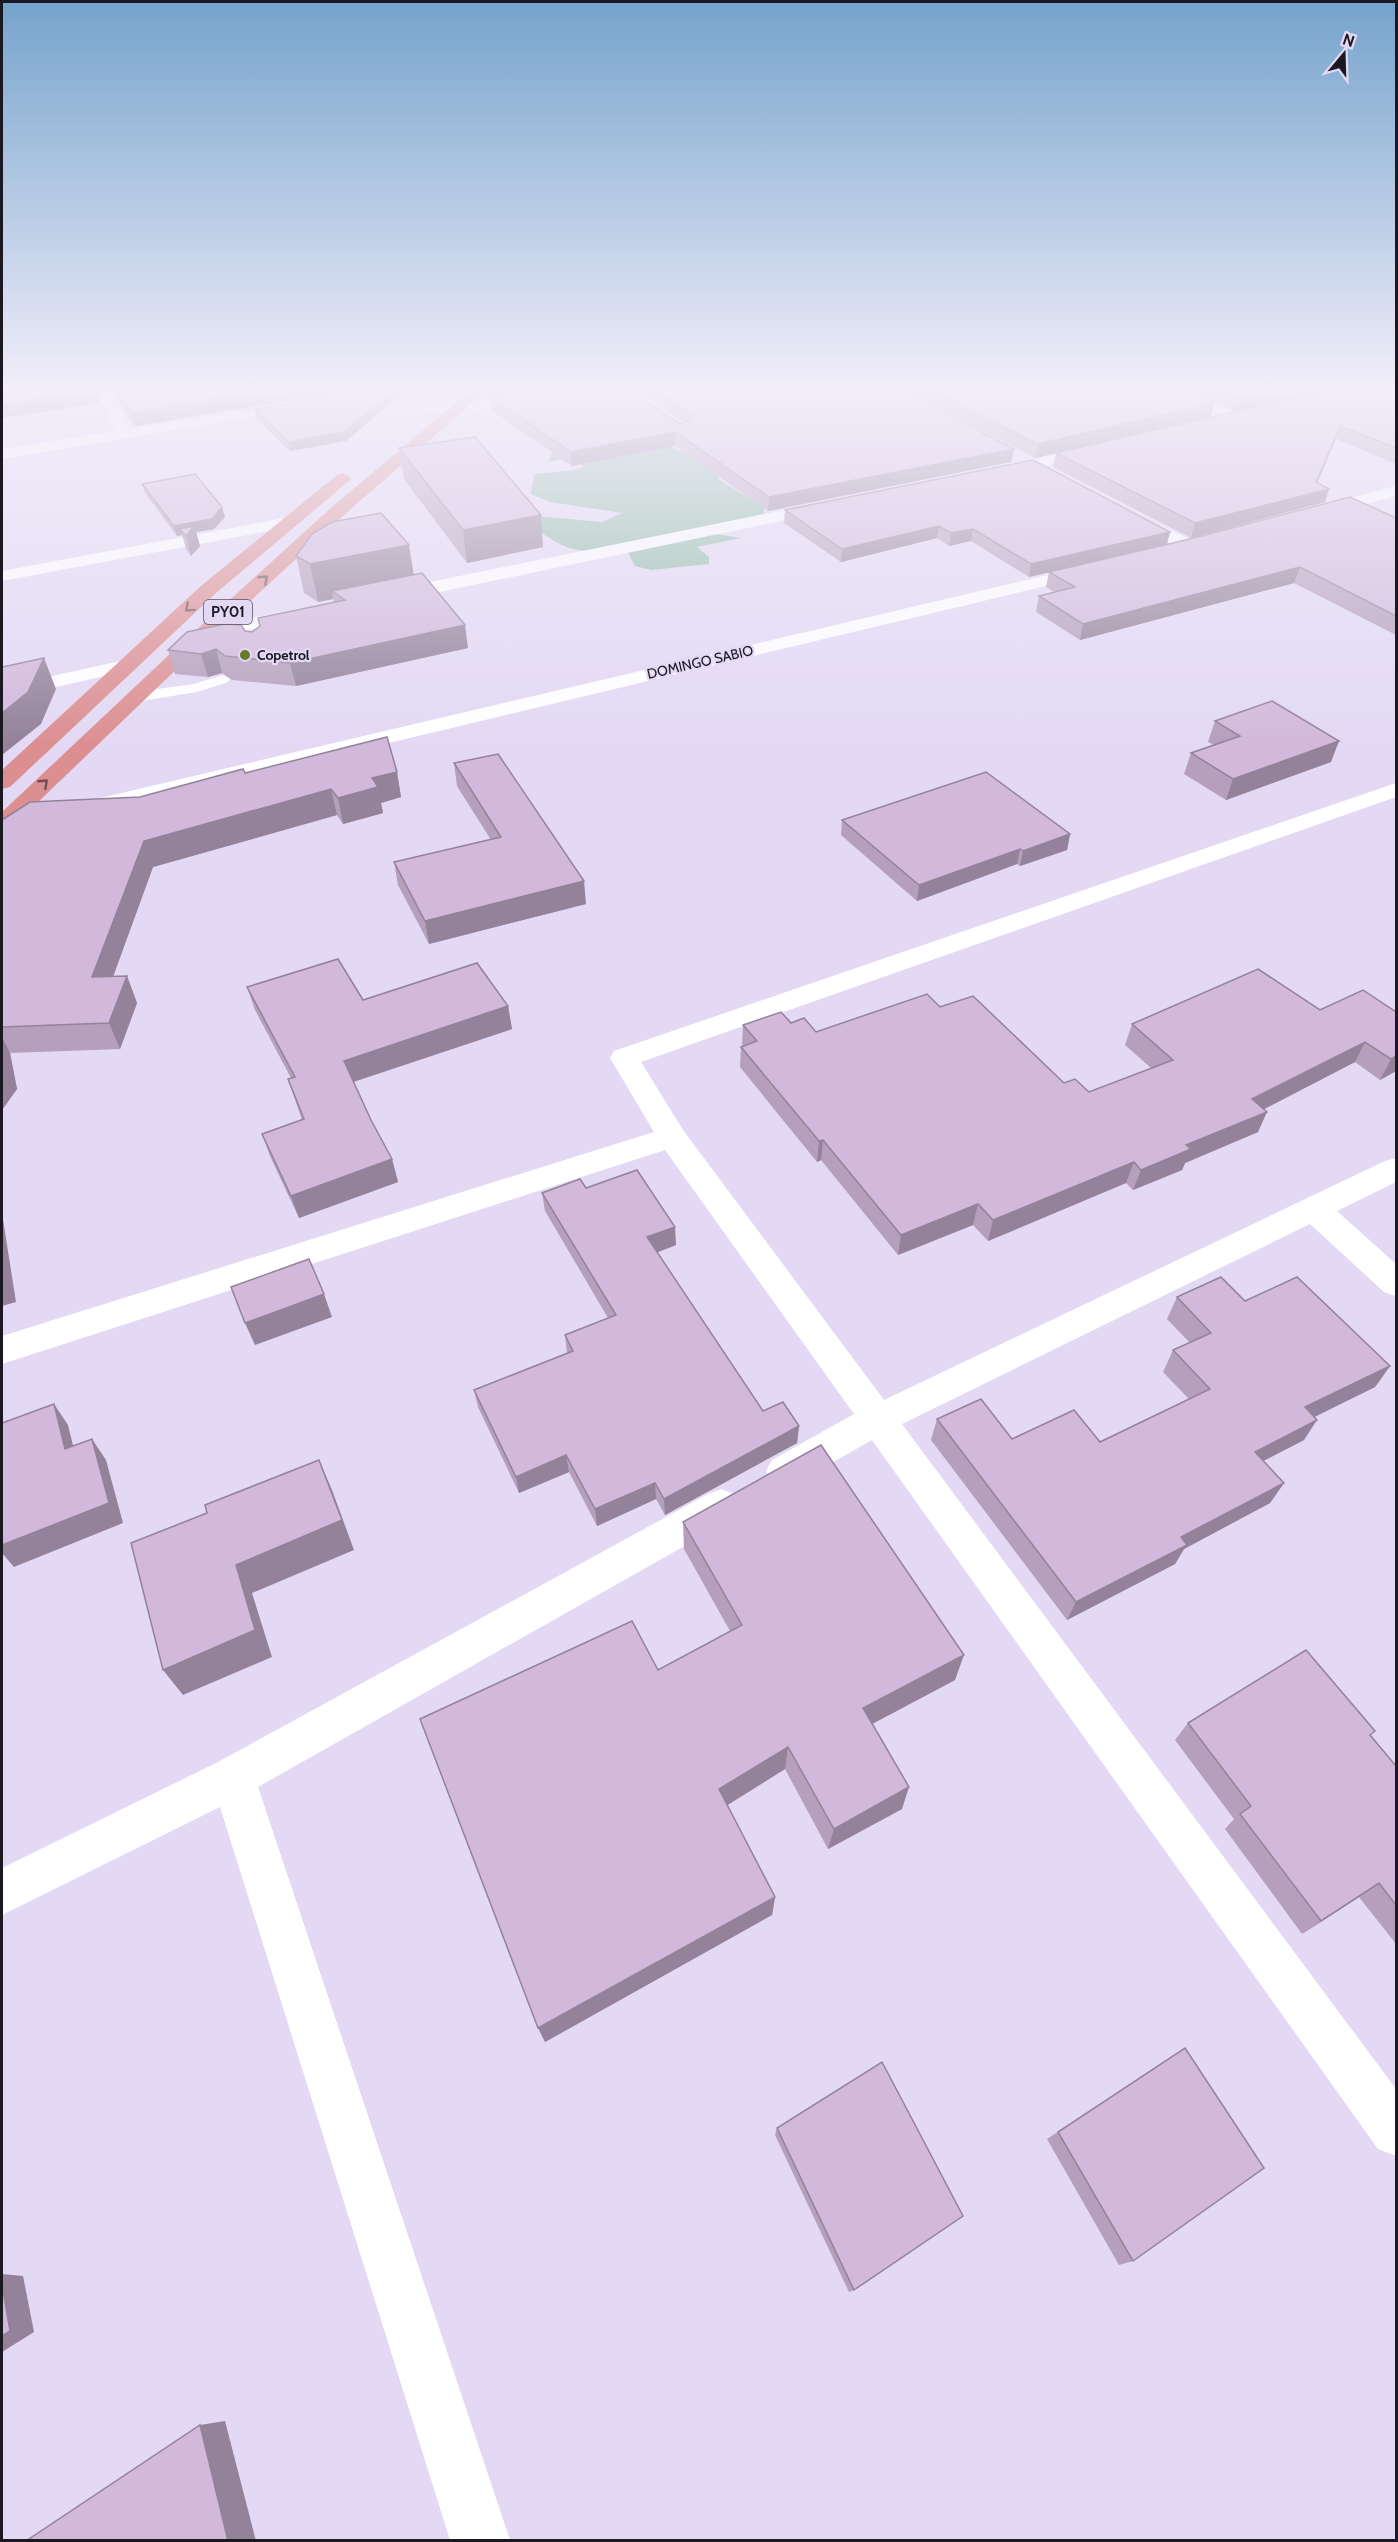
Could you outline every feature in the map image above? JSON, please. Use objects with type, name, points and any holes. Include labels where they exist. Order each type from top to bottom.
[{"type":"highway","name":"PY01","points":[[2,782],[209,589],[307,508]]},
{"type":"highway","name":"PY01","points":[[2,824],[135,697],[342,508]]},
{"type":"street","points":[[369,601],[821,508]]},
{"type":"street","points":[[1115,508],[1189,546]]},
{"type":"street","points":[[1293,519],[1335,508]]},
{"type":"street","points":[[2,576],[290,522]]},
{"type":"street","points":[[1165,552],[1212,540]]},
{"type":"street","name":"DOMINGO SABIO","points":[[71,812],[1107,566]]},
{"type":"street","points":[[200,637],[313,612]]},
{"type":"street","points":[[2,693],[125,666]]},
{"type":"street","points":[[1396,790],[624,1058],[672,1137],[1396,2131]]},
{"type":"street","points":[[2,828],[36,820]]},
{"type":"street","points":[[2,1350],[672,1137]]},
{"type":"street","points":[[2,1892],[233,1777],[878,1419],[1396,1169]]},
{"type":"street","points":[[1315,1210],[1396,1282]]},
{"type":"street","points":[[233,1777],[480,2541]]},
{"type":"lane","points":[[200,637],[241,642]]},
{"type":"lane","points":[[135,697],[197,688],[224,679]]},
{"type":"green space","points":[[587,508],[764,508],[764,515],[716,534],[741,538],[697,547],[709,557],[709,564],[651,570],[635,566],[625,547],[589,551],[561,544],[538,530],[535,516],[602,522],[622,513]]},
{"type":"building","points":[[160,508],[221,508],[212,519],[174,526]]},
{"type":"building","points":[[446,508],[535,508],[541,515],[463,530]]},
{"type":"building","points":[[797,508],[1124,508],[1170,532],[1031,564],[973,529],[951,533],[939,526],[842,549],[785,510]]},
{"type":"building","points":[[1164,508],[1256,508],[1195,523]]},
{"type":"building","points":[[1310,508],[1373,508],[1396,518],[1396,616],[1300,567],[1083,624],[1039,596],[1075,587],[1049,572]]},
{"type":"building","points":[[381,513],[409,545],[310,564],[296,556],[312,534],[332,522]]},
{"type":"building","points":[[194,526],[186,536],[180,529]]},
{"type":"building","points":[[422,573],[465,625],[290,663],[225,656],[216,649],[201,654],[168,650],[187,632],[225,624],[241,625],[245,631],[252,632],[260,626],[258,618],[345,600],[332,591]]},
{"type":"building","points":[[44,658],[28,692],[2,713],[2,667]]},
{"type":"building","points":[[1272,701],[1339,741],[1233,779],[1191,753],[1240,736],[1215,721]]},
{"type":"building","points":[[387,737],[397,772],[372,778],[378,787],[338,798],[331,789],[144,841],[92,977],[127,976],[109,1023],[2,1027],[2,820],[30,802],[140,797],[243,769],[245,773]]},
{"type":"building","points":[[498,754],[584,881],[425,921],[394,862],[501,837],[454,763]]},
{"type":"building","points":[[986,772],[1070,834],[919,885],[842,820]]},
{"type":"building","points":[[338,959],[363,1000],[477,963],[508,1006],[344,1061],[392,1159],[291,1196],[262,1134],[304,1119],[288,1079],[295,1077],[247,987]]},
{"type":"building","points":[[1258,969],[1320,1010],[1363,990],[1396,1012],[1396,1056],[1391,1059],[1365,1042],[1252,1099],[1267,1112],[1186,1145],[1191,1149],[1141,1170],[1134,1162],[993,1220],[978,1204],[901,1235],[823,1140],[819,1141],[741,1047],[757,1041],[743,1025],[781,1012],[791,1023],[804,1018],[816,1032],[927,994],[940,1007],[973,996],[1064,1083],[1075,1079],[1089,1092],[1173,1060],[1132,1024]]},
{"type":"building","points":[[637,1170],[675,1227],[647,1237],[763,1411],[783,1402],[799,1426],[664,1499],[655,1483],[595,1509],[566,1455],[516,1477],[474,1390],[573,1351],[565,1335],[616,1315],[542,1193],[580,1179],[586,1188]]},
{"type":"building","points":[[309,1259],[324,1294],[245,1323],[231,1287]]},
{"type":"building","points":[[1221,1277],[1245,1301],[1297,1277],[1390,1366],[1305,1407],[1317,1420],[1255,1452],[1284,1483],[1181,1537],[1187,1545],[1076,1602],[937,1419],[981,1399],[1012,1439],[1074,1410],[1100,1442],[1210,1389],[1173,1350],[1211,1333],[1177,1297]]},
{"type":"building","points":[[54,1404],[65,1449],[92,1439],[109,1503],[2,1545],[2,1423]]},
{"type":"building","points":[[821,1445],[964,1655],[863,1708],[909,1787],[834,1829],[788,1747],[719,1789],[775,1897],[538,2028],[420,1719],[632,1621],[658,1670],[742,1625],[683,1522]]},
{"type":"building","points":[[319,1460],[342,1520],[236,1565],[255,1630],[163,1670],[131,1543],[207,1513],[205,1505]]},
{"type":"building","points":[[1306,1650],[1375,1731],[1370,1735],[1396,1766],[1396,1905],[1379,1883],[1321,1921],[1240,1814],[1251,1806],[1188,1723]]},
{"type":"building","points":[[1185,2048],[1264,2168],[1133,2261],[1058,2132]]},
{"type":"building","points":[[882,2062],[963,2216],[854,2290],[777,2128]]},
{"type":"building","points":[[2,2284],[10,2331],[2,2336]]},
{"type":"building","points":[[200,2425],[228,2541],[26,2541]]},
{"type":"place","name":"Copetrol","points":[[245,655]]}]
